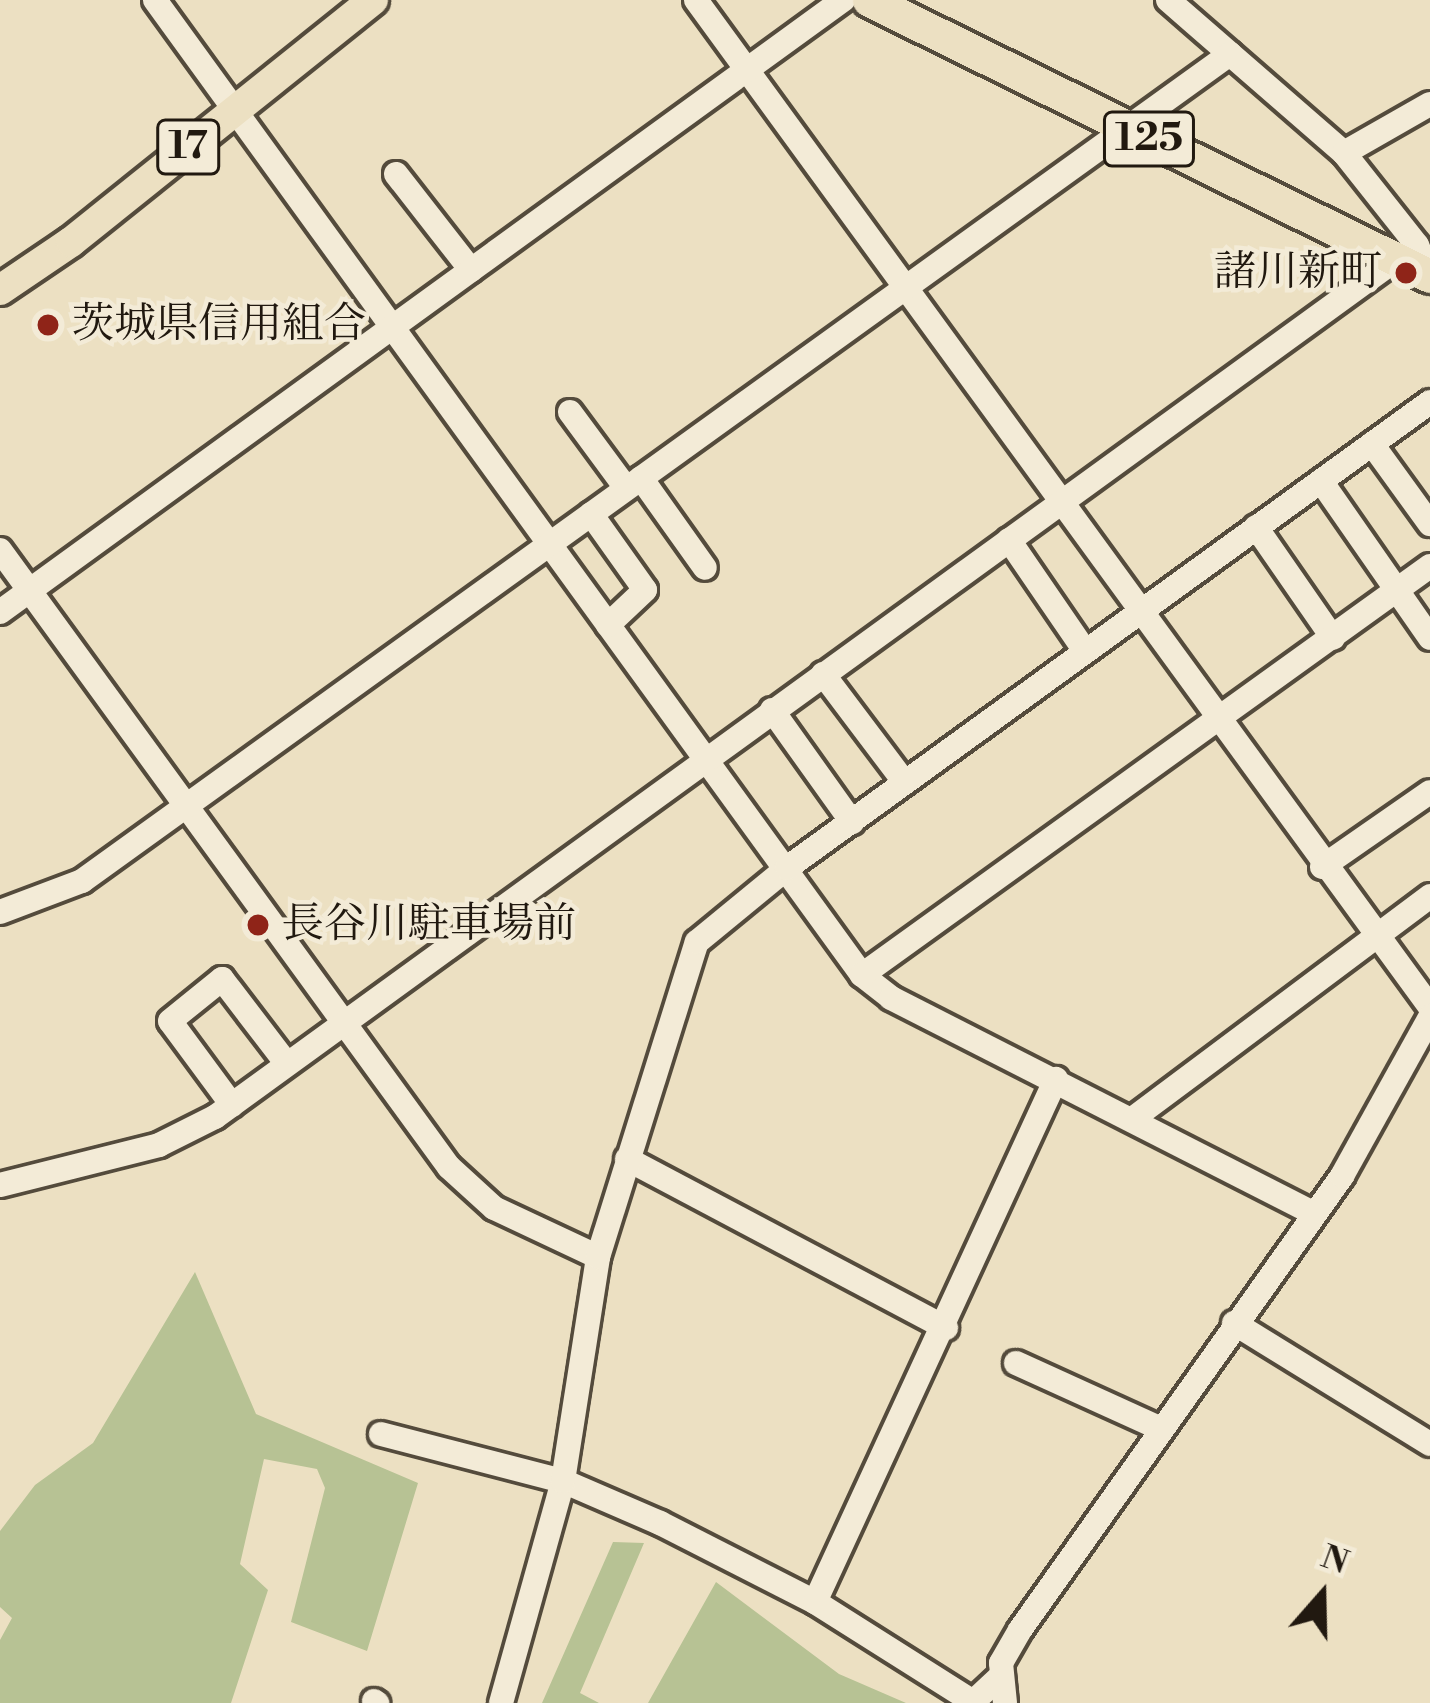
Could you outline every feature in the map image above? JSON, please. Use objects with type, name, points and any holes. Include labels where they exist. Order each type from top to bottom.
[{"type":"highway","name":"125","points":[[869,0],[1430,276]]},
{"type":"main road","name":"17","points":[[0,290],[373,0]]},
{"type":"street","points":[[155,0],[862,975],[891,998],[1135,1117],[1313,1213]]},
{"type":"street","points":[[696,0],[1371,936],[1430,1007]]},
{"type":"street","points":[[0,612],[843,0]]},
{"type":"street","points":[[1168,0],[1344,153],[1417,245],[1430,276]]},
{"type":"street","points":[[0,912],[82,881],[1122,126],[1230,54]]},
{"type":"street","points":[[1344,153],[1430,104]]},
{"type":"street","points":[[397,174],[471,271]]},
{"type":"street","points":[[0,1185],[159,1145],[232,1106],[1396,259]]},
{"type":"street","points":[[501,1703],[563,1480],[598,1257],[697,942],[787,868],[1430,401]]},
{"type":"street","points":[[570,412],[706,568]]},
{"type":"street","points":[[1372,444],[1430,524]]},
{"type":"street","points":[[1321,481],[1430,638]]},
{"type":"street","points":[[591,514],[644,590],[608,625]]},
{"type":"street","points":[[1256,527],[1333,638]]},
{"type":"street","points":[[1009,540],[1084,651]]},
{"type":"street","points":[[0,550],[343,1024],[471,1192],[598,1257]]},
{"type":"street","points":[[862,975],[1430,566]]},
{"type":"street","points":[[823,674],[905,783]]},
{"type":"street","points":[[772,710],[852,822]]},
{"type":"street","points":[[1322,867],[1430,792]]},
{"type":"street","points":[[1135,1117],[1430,896]]},
{"type":"street","points":[[232,1106],[170,1021],[222,979],[287,1064]]},
{"type":"street","points":[[381,1435],[563,1480],[815,1602],[973,1702],[1000,1677],[1020,1630],[1375,1124],[1430,1017]]},
{"type":"street","points":[[815,1602],[946,1328],[1056,1079]]},
{"type":"street","points":[[627,1159],[946,1328]]},
{"type":"street","points":[[1234,1323],[1430,1444]]},
{"type":"street","points":[[1016,1363],[1159,1428]]},
{"type":"street","points":[[1000,1677],[1005,1703]]},
{"type":"green space","points":[[195,1272],[256,1414],[418,1483],[367,1651],[291,1622],[325,1488],[317,1469],[264,1459],[240,1564],[268,1590],[231,1703],[0,1703],[0,1640],[12,1618],[0,1607],[0,1531],[35,1485],[93,1443]]},
{"type":"green space","points":[[613,1542],[644,1543],[580,1693],[599,1703],[542,1703]]},
{"type":"green space","points":[[716,1582],[839,1674],[906,1703],[648,1703]]},
{"type":"place","name":"諸川新町","points":[[1406,273]]},
{"type":"place","name":"茨城県信用組合","points":[[48,325]]},
{"type":"place","name":"長谷川駐車場前","points":[[258,925]]}]
